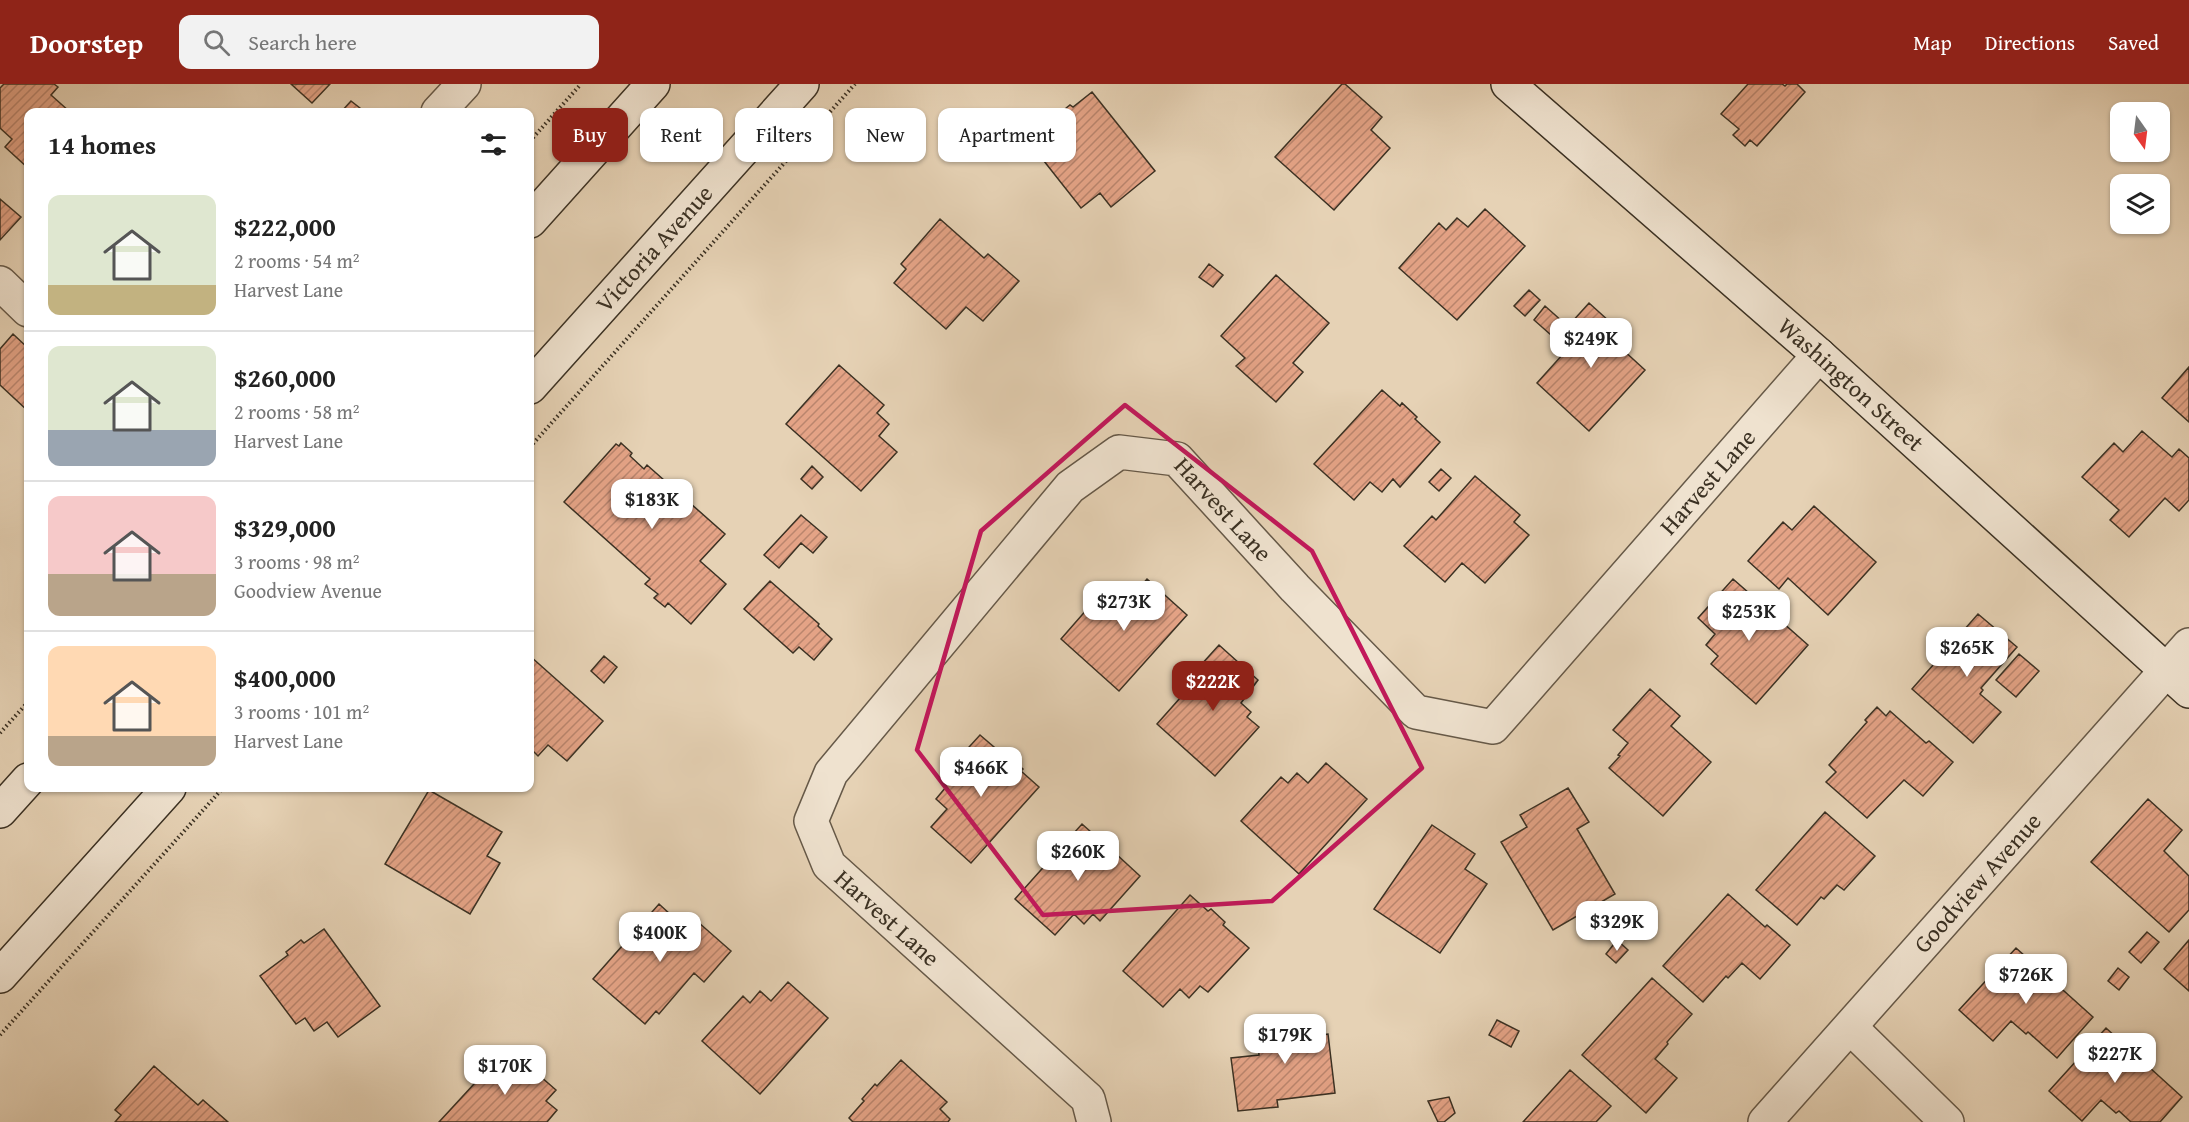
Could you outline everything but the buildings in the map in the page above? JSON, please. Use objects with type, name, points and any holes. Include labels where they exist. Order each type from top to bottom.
[{"type":"street","points":[[442,108],[464,84]]},
{"type":"street","points":[[534,217],[653,84]]},
{"type":"street","name":"Victoria Avenue","points":[[534,383],[802,84]]},
{"type":"street","name":"Washington Street","points":[[1508,84],[1819,355],[2178,681]]},
{"type":"street","points":[[0,282],[24,306]]},
{"type":"street","name":"Harvest Lane","points":[[1094,1122],[1088,1099],[829,865],[811,821],[831,773],[1070,488],[1119,452],[1177,459],[1295,588],[1416,712],[1493,727],[1819,355]]},
{"type":"street","name":"Goodview Avenue","points":[[1765,1122],[1850,1026],[2178,681],[2189,645]]},
{"type":"street","points":[[0,811],[24,784]]},
{"type":"street","points":[[0,976],[165,792]]},
{"type":"street","points":[[1850,1026],[1947,1122]]},
{"type":"path","points":[[534,137],[581,84]]},
{"type":"path","points":[[534,443],[855,84]]},
{"type":"path","points":[[0,734],[24,707]]},
{"type":"path","points":[[0,1035],[219,792]]},
{"type":"highlighted area","points":[[1125,405],[1312,551],[1422,768],[1272,901],[1043,915],[917,750],[981,531]]}]
